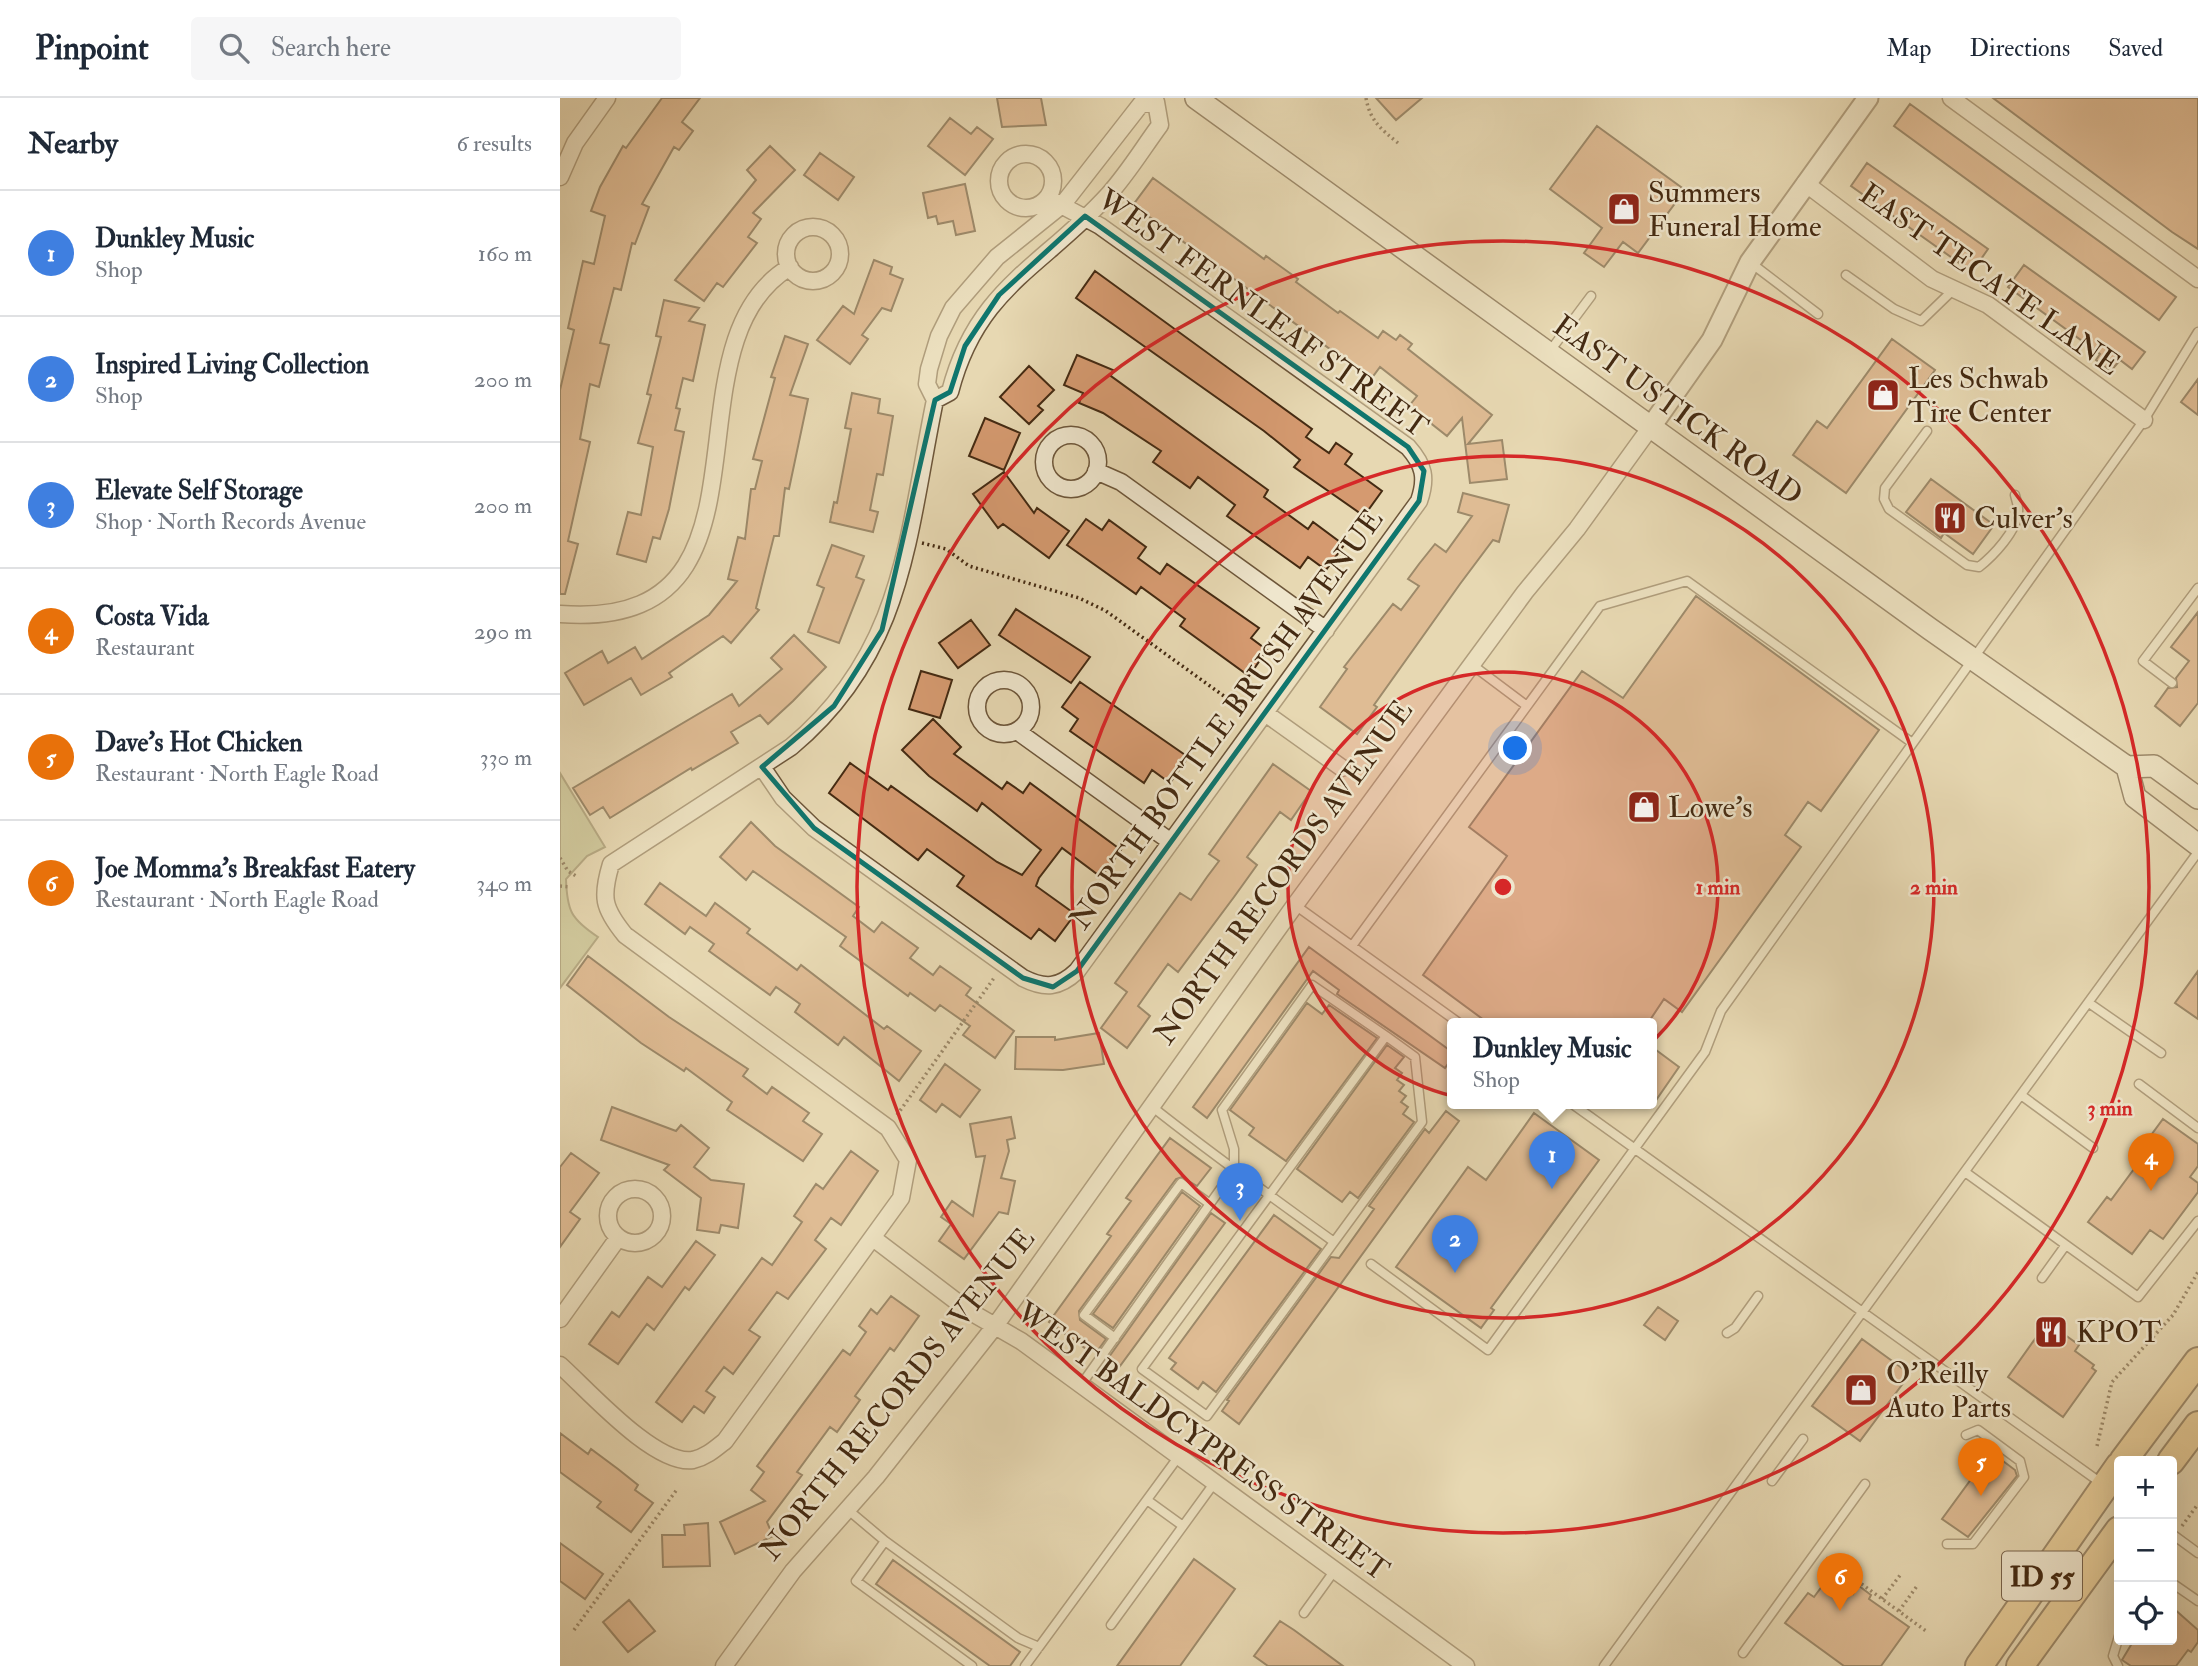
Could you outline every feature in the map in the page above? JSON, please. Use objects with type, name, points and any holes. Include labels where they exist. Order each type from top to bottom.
[{"type":"highway","points":[[2127,1456],[2198,1361]]},
{"type":"highway","points":[[2175,1456],[2198,1425]]},
{"type":"highway","name":"ID 55","points":[[1979,1666],[2112,1476]]},
{"type":"highway","name":"ID 55","points":[[2020,1666],[2114,1537]]},
{"type":"main road","name":"EAST USTICK ROAD","points":[[1196,98],[1972,659],[2127,767],[2154,766],[2198,798]]},
{"type":"main road","points":[[2127,767],[2135,797],[2198,845]]},
{"type":"street","points":[[560,177],[575,143],[607,98]]},
{"type":"street","name":"NORTH RECORDS AVENUE","points":[[724,1666],[793,1571],[884,1467],[995,1326],[1295,905],[1525,592],[1577,529],[1712,340],[1750,262],[1868,98]]},
{"type":"street","points":[[1951,98],[2198,279]]},
{"type":"street","points":[[560,1365],[653,1448],[672,1458],[692,1460],[711,1454],[725,1441],[901,1198],[908,1160],[888,1128],[625,935],[608,915],[603,889],[611,864],[762,767],[814,728],[858,674],[882,630],[893,602],[935,400],[927,384],[939,336],[954,308],[998,257],[1056,201],[1141,104],[1158,100],[1160,125],[1109,194],[999,295],[965,346],[950,392],[935,400]]},
{"type":"street","name":"EAST TECATE LANE","points":[[1805,183],[1932,279],[1988,305],[2144,420]]},
{"type":"street","name":"WEST FERNLEAF STREET","points":[[1056,201],[1084,216],[1408,447],[1424,471]]},
{"type":"street","points":[[560,614],[589,616],[626,612],[649,602],[676,581],[693,554],[702,524],[732,356],[741,327],[755,299],[774,276],[790,267]]},
{"type":"street","points":[[1096,471],[1121,482],[1326,630]]},
{"type":"street","name":"NORTH BOTTLE BRUSH AVENUE","points":[[1004,964],[1036,985],[1053,987],[1067,981],[1077,971],[1419,501],[1424,486],[1424,471]]},
{"type":"street","points":[[1262,717],[1342,768]]},
{"type":"street","points":[[1017,731],[1171,842]]},
{"type":"street","points":[[762,767],[783,798],[814,828],[1004,964]]},
{"type":"street","points":[[560,1320],[618,1238]]},
{"type":"street","name":"WEST BALDCYPRESS STREET","points":[[873,1238],[969,1311],[1081,1385],[1466,1666]]},
{"type":"lane","points":[[1750,262],[1818,314]]},
{"type":"lane","points":[[1846,275],[1894,309],[1921,321],[1953,290]]},
{"type":"lane","points":[[1548,353],[1591,296]]},
{"type":"lane","points":[[1371,1264],[1489,1350],[1705,1052],[1721,1012],[1911,742],[2144,420],[2198,332]]},
{"type":"lane","points":[[1927,431],[1885,488],[1884,499],[1888,509],[1967,565],[1979,567],[1990,559],[2015,522],[2019,511],[2015,495]]},
{"type":"lane","points":[[1352,946],[1600,606],[1688,581],[1911,742]]},
{"type":"lane","points":[[2172,683],[2143,661],[2198,587]]},
{"type":"lane","points":[[1471,664],[1527,706]]},
{"type":"lane","points":[[1604,1666],[2198,852]]},
{"type":"lane","points":[[1295,905],[1452,1018]]},
{"type":"lane","points":[[1081,1385],[1234,1170],[1234,1149],[1222,1110],[1312,985],[1415,1057],[1422,1122],[1207,1416],[1142,1369],[1386,1037]]},
{"type":"lane","points":[[2089,1003],[2161,1054]]},
{"type":"lane","points":[[2139,1084],[2198,1128]]},
{"type":"lane","points":[[2021,1095],[2093,1148]]},
{"type":"lane","points":[[1150,1105],[1334,1242]]},
{"type":"lane","points":[[1579,1109],[1863,1312],[2112,1476]]},
{"type":"lane","points":[[1965,1172],[2138,1297],[2198,1221]]},
{"type":"lane","points":[[1115,1338],[1084,1315],[1181,1183],[1210,1204]]},
{"type":"lane","points":[[2042,1278],[2065,1246]]},
{"type":"lane","points":[[1727,1333],[1734,1328],[1758,1296]]},
{"type":"lane","points":[[1947,1544],[1973,1544],[2024,1477],[2020,1461],[2010,1453],[1978,1430],[1966,1434]]},
{"type":"lane","points":[[1772,1481],[1802,1439]]},
{"type":"lane","points":[[1026,1666],[1179,1456]]},
{"type":"lane","points":[[1111,1625],[1215,1482]]},
{"type":"lane","points":[[1742,1653],[1865,1484]]},
{"type":"lane","points":[[1147,1500],[1183,1526]]},
{"type":"lane","points":[[846,1509],[885,1541],[1018,1638],[1039,1647]]},
{"type":"lane","points":[[2177,1538],[2198,1553]]},
{"type":"lane","points":[[885,1541],[856,1581],[972,1666]]},
{"type":"lane","points":[[1304,1613],[1335,1570]]},
{"type":"lane","points":[[2177,1586],[2198,1601]]},
{"type":"lane","points":[[2116,1645],[2113,1656],[2118,1666]]},
{"type":"path","points":[[1366,98],[1369,114],[1376,125],[1398,143]]},
{"type":"path","points":[[906,540],[946,549],[970,566],[1079,598],[1106,611],[1262,717]]},
{"type":"path","points":[[560,858],[568,871],[576,876]]},
{"type":"path","points":[[560,886],[571,887]]},
{"type":"path","points":[[888,1128],[1004,964]]},
{"type":"path","points":[[2097,1446],[2112,1382],[2173,1315],[2198,1272]]},
{"type":"path","points":[[575,1630],[678,1488]]},
{"type":"path","points":[[2182,1526],[2198,1504]]},
{"type":"path","points":[[1826,1558],[1926,1631]]},
{"type":"path","points":[[1882,1599],[1901,1574]]},
{"type":"path","points":[[1899,1611],[1917,1586]]},
{"type":"highlighted area","points":[[1085,216],[1408,447],[1424,471],[1419,501],[1077,971],[1053,987],[1023,978],[814,828],[762,767],[834,706],[882,630],[935,400],[950,392],[965,346],[999,295]]},
{"type":"green space","points":[[560,773],[605,847],[587,856],[566,879],[572,913],[598,937],[560,988]]},
{"type":"building","points":[[662,98],[700,98],[682,122],[693,131],[679,150],[674,147],[642,204],[649,207],[635,244],[632,243],[621,290],[614,288],[600,343],[609,345],[599,387],[590,384],[580,439],[590,442],[568,541],[578,544],[565,594],[560,594],[560,390],[574,330],[568,328],[583,261],[594,264],[605,216],[591,211],[600,187],[623,146],[626,148]]},
{"type":"building","points":[[997,98],[1041,98],[1046,125],[1002,127]]},
{"type":"building","points":[[1376,98],[1422,98],[1396,120]]},
{"type":"building","points":[[1993,98],[2198,98],[2198,249],[2172,232]]},
{"type":"building","points":[[1910,104],[2176,297],[2159,320],[1894,126]]},
{"type":"building","points":[[950,118],[971,134],[977,127],[993,139],[965,175],[928,146]]},
{"type":"building","name":"Summers Funeral Home","points":[[1597,126],[1685,190],[1638,253],[1623,242],[1604,267],[1584,253],[1602,228],[1550,189]]},
{"type":"building","points":[[770,146],[795,170],[753,213],[761,219],[748,237],[757,243],[723,287],[717,283],[704,301],[675,280],[756,180],[747,170]]},
{"type":"building","points":[[820,153],[854,177],[838,200],[804,175]]},
{"type":"building","points":[[1867,163],[1988,249],[1972,272],[1851,186]]},
{"type":"building","points":[[1153,178],[1264,259],[1266,256],[1298,279],[1296,282],[1338,313],[1340,311],[1378,338],[1383,331],[1396,340],[1400,335],[1412,344],[1408,349],[1492,415],[1468,444],[1502,440],[1507,479],[1470,483],[1462,418],[1447,436],[1409,406],[1417,396],[1380,367],[1371,379],[1133,205]]},
{"type":"building","points":[[965,184],[975,231],[956,235],[953,221],[938,224],[936,216],[928,218],[923,193]]},
{"type":"building","points":[[874,260],[892,267],[890,274],[903,279],[891,311],[882,308],[862,335],[868,339],[850,364],[817,340],[843,306],[854,314]]},
{"type":"building","points":[[2024,265],[2145,352],[2132,369],[2120,360],[2111,371],[2096,360],[2100,354],[2008,287]]},
{"type":"building","points":[[1095,271],[1312,429],[1306,437],[1329,453],[1336,443],[1352,454],[1345,464],[1382,491],[1364,516],[1294,467],[1300,460],[1264,431],[1076,298]]},
{"type":"building","points":[[664,300],[699,308],[689,321],[705,325],[693,381],[683,378],[676,408],[680,409],[675,430],[684,432],[669,509],[660,539],[653,537],[646,562],[617,554],[628,512],[641,515],[653,447],[638,443],[651,395],[647,394],[661,337],[656,336]]},
{"type":"building","points":[[785,336],[808,344],[790,395],[808,399],[789,489],[785,488],[779,536],[774,536],[756,608],[759,610],[731,643],[723,636],[669,673],[672,677],[641,695],[631,678],[584,705],[565,673],[602,651],[608,663],[635,647],[642,659],[709,615],[737,581],[728,579],[738,537],[745,539],[751,489],[755,489],[762,461],[753,459],[775,378],[771,377]]},
{"type":"building","name":"Les Schwab Tire Center","points":[[1892,339],[1935,370],[1846,493],[1793,455],[1817,421],[1827,428]]},
{"type":"building","points":[[1077,355],[1113,370],[1111,376],[1268,490],[1264,497],[1308,529],[1313,522],[1344,545],[1326,570],[1308,557],[1300,568],[1227,516],[1235,505],[1198,477],[1190,488],[1153,462],[1161,451],[1103,413],[1079,403],[1083,393],[1064,385]]},
{"type":"building","points":[[1029,366],[1054,390],[1038,406],[1043,410],[1029,424],[1000,397]]},
{"type":"building","points":[[2198,379],[2198,415],[2181,402]]},
{"type":"building","points":[[852,393],[880,399],[878,413],[893,416],[883,475],[877,474],[870,510],[878,512],[873,532],[830,522],[834,502],[837,503],[851,429],[845,428]]},
{"type":"building","points":[[985,418],[1020,433],[1004,470],[969,456]]},
{"type":"building","points":[[1004,472],[1034,513],[1037,508],[1069,531],[1049,558],[1003,524],[998,528],[973,494]]},
{"type":"building","name":"Culver's","points":[[1931,479],[1994,525],[1973,554],[1944,533],[1941,538],[1906,512]]},
{"type":"building","points":[[1463,493],[1509,505],[1499,542],[1493,540],[1460,584],[1374,705],[1377,707],[1357,734],[1320,707],[1347,669],[1344,667],[1393,604],[1401,610],[1419,586],[1408,579],[1419,564],[1435,544],[1446,552],[1472,516],[1458,512]]},
{"type":"building","points":[[1086,519],[1102,530],[1109,520],[1146,547],[1138,558],[1160,574],[1167,564],[1259,628],[1251,638],[1267,650],[1249,676],[1180,626],[1185,619],[1141,587],[1136,594],[1067,545]]},
{"type":"building","points":[[832,545],[864,556],[856,577],[864,580],[839,643],[808,632],[824,588],[817,585]]},
{"type":"building","name":"Lowe's","points":[[1696,596],[1879,730],[1821,811],[1808,802],[1785,835],[1801,847],[1682,1012],[1664,999],[1651,1018],[1481,1018],[1423,975],[1507,856],[1469,827],[1582,671],[1623,698]]},
{"type":"building","points":[[1016,609],[1090,657],[1071,683],[999,635]]},
{"type":"building","points":[[2198,612],[2198,703],[2180,726],[2155,706],[2168,688],[2177,687],[2176,678],[2189,661],[2171,647]]},
{"type":"building","points":[[971,620],[990,645],[958,668],[939,643]]},
{"type":"building","points":[[794,635],[826,667],[768,724],[760,715],[731,732],[738,743],[692,770],[691,768],[610,818],[603,807],[590,815],[573,788],[732,694],[739,706],[782,669],[771,658]]},
{"type":"building","points":[[921,671],[952,680],[940,718],[909,709]]},
{"type":"building","points":[[1080,682],[1188,757],[1170,783],[1152,770],[1144,783],[1070,731],[1078,719],[1062,707]]},
{"type":"building","points":[[933,719],[961,747],[954,754],[1002,789],[1007,782],[1023,793],[1030,783],[1121,850],[1101,877],[1062,848],[1039,878],[1036,886],[1075,914],[1055,941],[1039,929],[1031,939],[957,886],[964,876],[927,849],[918,860],[829,793],[850,763],[888,790],[891,786],[997,862],[1022,875],[1041,850],[982,803],[977,811],[929,776],[902,750]]},
{"type":"building","points":[[1273,764],[1311,791],[1291,820],[1280,812],[1247,857],[1257,865],[1178,972],[1168,964],[1138,1006],[1150,1016],[1127,1048],[1101,1028],[1127,992],[1115,983],[1180,893],[1191,900],[1219,861],[1209,854]]},
{"type":"building","points":[[751,822],[775,846],[859,907],[853,916],[874,932],[882,922],[918,948],[910,958],[933,975],[940,966],[971,988],[966,995],[1014,1031],[995,1058],[963,1035],[970,1026],[940,1005],[935,1011],[910,993],[908,996],[840,946],[846,937],[753,871],[746,880],[720,857]]},
{"type":"building","points":[[660,883],[706,916],[715,903],[750,929],[747,933],[797,970],[801,965],[884,1029],[887,1026],[921,1051],[899,1081],[844,1037],[838,1045],[795,1012],[800,1004],[776,987],[770,995],[709,951],[714,944],[690,927],[685,934],[645,904]]},
{"type":"building","points":[[1309,947],[1447,1048],[1445,1068],[1337,994],[1339,990],[1313,971],[1207,1118],[1193,1107]]},
{"type":"building","points":[[588,956],[669,1017],[748,1069],[743,1076],[767,1094],[772,1087],[809,1113],[803,1121],[822,1134],[803,1161],[727,1110],[732,1102],[686,1068],[684,1071],[641,1043],[567,985]]},
{"type":"building","points":[[2198,971],[2198,1019],[2175,1003]]},
{"type":"building","points":[[1307,1003],[1322,1014],[1329,1005],[1377,1038],[1286,1161],[1249,1135],[1254,1128],[1230,1110]]},
{"type":"building","points":[[1099,1033],[1104,1064],[1063,1070],[1015,1069],[1016,1037],[1055,1037],[1055,1040]]},
{"type":"building","points":[[1387,1045],[1404,1057],[1395,1068],[1402,1073],[1397,1080],[1404,1085],[1399,1091],[1406,1096],[1401,1102],[1408,1107],[1403,1114],[1414,1122],[1358,1198],[1350,1192],[1342,1202],[1297,1169]]},
{"type":"building","points":[[1657,1051],[1679,1067],[1657,1099]]},
{"type":"building","points":[[945,1064],[980,1090],[960,1117],[942,1104],[936,1112],[920,1100]]},
{"type":"building","points":[[612,1107],[676,1131],[681,1125],[709,1148],[694,1167],[711,1180],[744,1184],[738,1228],[721,1225],[719,1233],[697,1230],[701,1198],[664,1170],[669,1165],[601,1140]]},
{"type":"building","points":[[1446,1111],[1459,1121],[1239,1424],[1222,1411],[1229,1401],[1227,1400],[1331,1257],[1339,1258],[1374,1209],[1369,1206],[1425,1129],[1429,1133]]},
{"type":"building","points":[[1534,1113],[1599,1160],[1491,1308],[1494,1310],[1481,1328],[1396,1267],[1468,1167],[1486,1180]]},
{"type":"building","points":[[1011,1117],[1015,1138],[1007,1140],[1009,1151],[1001,1178],[1015,1181],[1008,1214],[999,1212],[964,1259],[939,1241],[951,1224],[941,1217],[952,1201],[973,1216],[985,1156],[976,1157],[970,1124]]},
{"type":"building","points":[[2163,1119],[2198,1144],[2198,1166],[2190,1177],[2198,1183],[2198,1192],[2163,1239],[2150,1230],[2132,1254],[2088,1222],[2107,1197],[2111,1200],[2148,1150],[2143,1146]]},
{"type":"building","points":[[1170,1138],[1211,1168],[1197,1186],[1182,1177],[1176,1179],[1079,1311],[1080,1320],[1106,1339],[1098,1350],[1094,1347],[1090,1352],[1049,1322],[1111,1236],[1107,1234],[1131,1201],[1126,1198]]},
{"type":"building","points":[[851,1151],[878,1171],[841,1225],[831,1218],[815,1240],[826,1249],[788,1299],[777,1292],[749,1330],[760,1337],[733,1374],[724,1367],[706,1391],[715,1397],[704,1413],[694,1406],[682,1422],[656,1402],[762,1258],[772,1265],[802,1222],[794,1216],[816,1184],[823,1189]]},
{"type":"building","points":[[571,1153],[599,1173],[570,1212],[580,1219],[560,1247],[560,1167]]},
{"type":"building","points":[[1182,1192],[1200,1206],[1113,1328],[1093,1314]]},
{"type":"building","points":[[1211,1213],[1225,1223],[1120,1366],[1109,1357]]},
{"type":"building","points":[[1274,1215],[1321,1249],[1216,1392],[1203,1382],[1198,1389],[1171,1369],[1176,1363],[1169,1358]]},
{"type":"building","points":[[696,1241],[715,1255],[689,1290],[685,1287],[654,1330],[647,1324],[618,1364],[589,1344],[612,1312],[619,1317],[648,1277],[662,1287]]},
{"type":"building","points":[[891,1296],[919,1316],[894,1351],[890,1348],[855,1396],[860,1400],[837,1432],[830,1427],[797,1472],[802,1475],[767,1522],[773,1536],[735,1554],[720,1522],[765,1501],[751,1490],[764,1472],[757,1466],[843,1350],[850,1355],[866,1332],[859,1326],[871,1309],[877,1314]]},
{"type":"building","points":[[1658,1307],[1678,1321],[1665,1340],[1644,1325]]},
{"type":"building","points":[[2047,1322],[2079,1345],[2075,1351],[2094,1365],[2092,1368],[2096,1371],[2063,1417],[2008,1377]]},
{"type":"building","name":"O'Reilly Auto Parts","points":[[1862,1339],[1910,1374],[1860,1441],[1812,1406]]},
{"type":"building","points":[[560,1433],[588,1454],[591,1449],[618,1469],[638,1485],[635,1490],[653,1503],[631,1532],[597,1507],[601,1502],[560,1472]]},
{"type":"building","points":[[1991,1452],[2015,1470],[2017,1476],[1968,1537],[1942,1519]]},
{"type":"building","points":[[708,1523],[710,1566],[663,1567],[662,1535],[685,1535],[684,1525]]},
{"type":"building","points":[[560,1543],[603,1574],[585,1599],[560,1581]]},
{"type":"building","points":[[1194,1559],[1235,1589],[1180,1666],[1117,1666]]},
{"type":"building","points":[[893,1560],[1020,1652],[1010,1666],[990,1666],[876,1584]]},
{"type":"building","points":[[1829,1577],[1853,1594],[1859,1586],[1871,1595],[1869,1599],[1909,1627],[1881,1666],[1844,1666],[1785,1623],[1808,1593],[1814,1597]]},
{"type":"building","points":[[629,1600],[655,1631],[628,1652],[603,1622]]},
{"type":"building","points":[[2177,1611],[2198,1630],[2198,1642],[2176,1666],[2131,1666],[2122,1660],[2131,1645],[2177,1645]]},
{"type":"building","points":[[1280,1621],[1343,1666],[1268,1666],[1254,1656]]},
{"type":"place","name":"Summers Funeral Home","points":[[1624,209]]},
{"type":"place","name":"Les Schwab Tire Center","points":[[1883,395]]},
{"type":"place","name":"Culver's","points":[[1950,518]]},
{"type":"place","name":"Lowe's","points":[[1644,807]]},
{"type":"place","name":"Dunkley Music","points":[[1552,1189]]},
{"type":"place","name":"Costa Vida","points":[[2151,1191]]},
{"type":"place","name":"Elevate Self Storage","points":[[1240,1221]]},
{"type":"place","name":"Inspired Living Collection","points":[[1455,1273]]},
{"type":"place","name":"KPOT","points":[[2051,1332]]},
{"type":"place","name":"O'Reilly Auto Parts","points":[[1861,1390]]},
{"type":"place","name":"Dave's Hot Chicken","points":[[1981,1496]]},
{"type":"place","name":"Joe Momma's Breakfast Eatery","points":[[1840,1611]]}]
